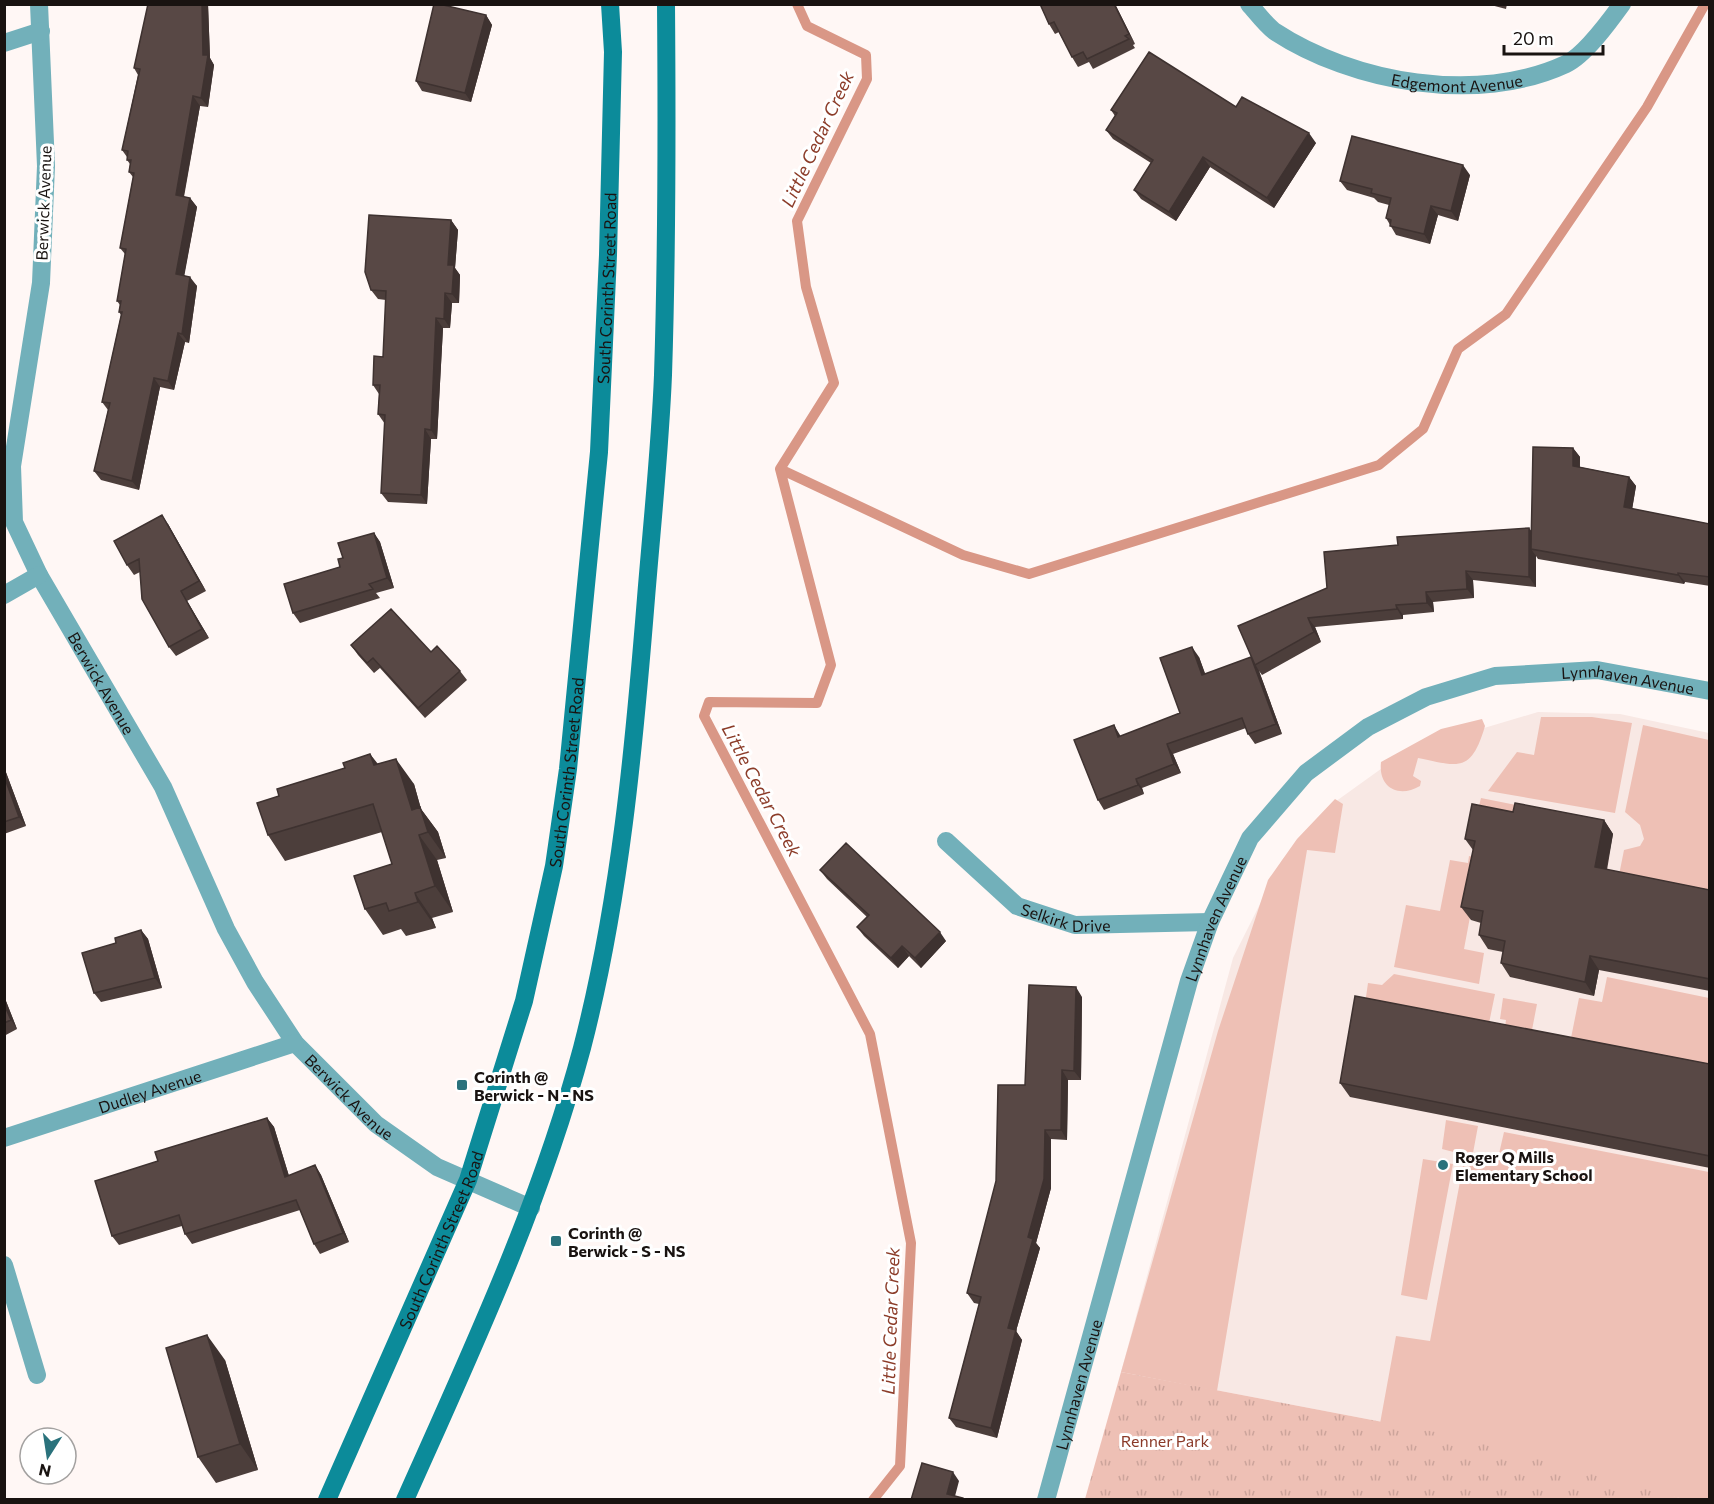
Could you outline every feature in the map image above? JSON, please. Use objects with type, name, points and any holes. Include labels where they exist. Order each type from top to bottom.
[{"type":"main road","name":"South Corinth Street Road","points":[[327,1500],[468,1180],[524,1001],[554,866],[568,769],[599,452],[608,255],[613,52],[610,4]]},
{"type":"main road","points":[[405,1500],[495,1299],[531,1208],[570,1088],[604,948],[618,868],[635,722],[663,377],[666,4]]},
{"type":"street","name":"Berwick Avenue","points":[[39,4],[46,166],[41,283],[12,466],[14,522],[39,575],[163,787],[226,929],[255,982],[295,1043],[376,1124],[437,1167],[531,1208]]},
{"type":"street","name":"Edgemont Avenue","points":[[1249,4],[1272,30],[1327,59],[1384,77],[1444,86],[1519,80],[1568,63],[1605,28],[1622,4]]},
{"type":"street","points":[[4,43],[41,31]]},
{"type":"street","points":[[4,595],[39,575]]},
{"type":"street","name":"Lynnhaven Avenue","points":[[1046,1500],[1189,981],[1210,921],[1250,838],[1306,774],[1368,727],[1426,697],[1495,675],[1597,670],[1710,691]]},
{"type":"street","name":"Selkirk Drive","points":[[946,841],[1017,906],[1075,925],[1210,921]]},
{"type":"street","name":"Dudley Avenue","points":[[4,1138],[295,1043]]},
{"type":"street","points":[[4,1265],[37,1376]]},
{"type":"shaded area","name":"Roger Q Mills Elementary School","points":[[1538,712],[1620,714],[1709,733],[1709,1499],[1477,1440],[1121,1372],[1233,958],[1282,860],[1328,807],[1385,766],[1464,734]]},
{"type":"green space","points":[[1541,717],[1592,717],[1632,723],[1615,813],[1488,791],[1517,752],[1534,755]]},
{"type":"green space","points":[[1482,719],[1485,726],[1480,741],[1468,759],[1453,764],[1418,758],[1413,776],[1421,781],[1420,786],[1412,790],[1397,791],[1386,784],[1381,771],[1381,762],[1441,729]]},
{"type":"green space","points":[[1643,725],[1709,740],[1709,899],[1618,880],[1624,850],[1640,846],[1644,839],[1640,825],[1625,812]]},
{"type":"green space","points":[[1481,798],[1591,820],[1477,814]]},
{"type":"green space","points":[[1335,799],[1343,804],[1335,853],[1307,850],[1217,1391],[1121,1372],[1218,1031],[1268,880],[1297,839]]},
{"type":"green space","points":[[1469,856],[1481,858],[1464,949],[1484,953],[1479,984],[1394,967],[1406,905],[1440,911],[1450,860],[1468,863]]},
{"type":"green space","points":[[1394,974],[1495,994],[1488,1028],[1365,1004],[1368,983],[1382,985]]},
{"type":"green space","points":[[1607,977],[1709,998],[1709,1072],[1570,1043],[1579,998],[1602,1002]]},
{"type":"green space","points":[[1503,998],[1537,1004],[1532,1030],[1504,1033],[1506,1020],[1500,1019]]},
{"type":"green space","points":[[1446,1120],[1478,1126],[1473,1153],[1498,1158],[1504,1132],[1709,1172],[1709,1499],[1684,1499],[1379,1429],[1396,1336],[1430,1341],[1465,1155],[1442,1149]]},
{"type":"green space","points":[[1423,1159],[1453,1164],[1427,1300],[1401,1295]]},
{"type":"green space","name":"Renner Park","points":[[1121,1372],[1477,1440],[1684,1499],[1085,1499]]},
{"type":"building","points":[[148,4],[202,4],[203,55],[208,55],[201,98],[193,96],[176,195],[190,198],[176,274],[190,277],[182,334],[178,333],[168,381],[154,378],[132,481],[94,471],[110,403],[102,402],[122,312],[119,312],[121,301],[117,301],[126,249],[120,248],[134,173],[129,172],[131,160],[127,160],[128,151],[122,150],[140,69],[134,68]]},
{"type":"building","points":[[434,4],[486,15],[465,93],[416,81]]},
{"type":"building","points":[[1040,4],[1114,4],[1129,34],[1125,36],[1129,39],[1087,59],[1083,52],[1072,57],[1054,22],[1049,24]]},
{"type":"building","points":[[1149,52],[1236,107],[1242,97],[1309,133],[1267,198],[1203,157],[1169,212],[1134,190],[1153,160],[1106,130],[1117,113],[1111,110]]},
{"type":"building","points":[[1352,136],[1463,165],[1451,211],[1431,206],[1424,234],[1390,226],[1391,220],[1386,218],[1391,198],[1371,193],[1372,189],[1340,181]]},
{"type":"building","points":[[369,215],[451,220],[448,265],[454,265],[452,294],[445,293],[444,319],[436,318],[431,430],[425,429],[421,495],[381,493],[385,415],[378,414],[380,385],[373,385],[374,356],[383,357],[386,291],[371,290],[365,272]]},
{"type":"building","points":[[1533,447],[1573,448],[1573,466],[1629,477],[1624,507],[1710,524],[1710,577],[1678,573],[1678,575],[1531,549]]},
{"type":"building","points":[[162,515],[199,581],[181,591],[202,629],[169,647],[142,599],[139,559],[127,565],[114,541]]},
{"type":"building","points":[[1529,528],[1529,577],[1466,571],[1467,589],[1426,592],[1427,603],[1396,605],[1397,609],[1308,618],[1314,632],[1255,665],[1238,626],[1327,588],[1324,552],[1398,545],[1397,537]]},
{"type":"building","points":[[374,533],[387,578],[369,584],[373,589],[293,613],[284,584],[340,567],[338,559],[343,558],[338,543]]},
{"type":"building","points":[[391,609],[431,652],[437,646],[460,671],[418,708],[373,658],[367,663],[351,645]]},
{"type":"building","points":[[1192,647],[1202,675],[1251,657],[1276,724],[1248,734],[1242,718],[1167,744],[1174,764],[1136,779],[1138,785],[1098,800],[1074,740],[1114,725],[1118,737],[1180,713],[1160,658]]},
{"type":"building","points":[[370,754],[374,765],[396,759],[412,810],[420,807],[428,832],[419,835],[435,886],[415,893],[418,902],[389,911],[386,903],[365,909],[354,876],[392,864],[373,804],[268,835],[257,803],[279,796],[277,789],[345,768],[343,763]]},
{"type":"building","points":[[4,776],[19,817],[4,822]]},
{"type":"building","points":[[1515,803],[1604,820],[1595,867],[1710,890],[1710,979],[1590,956],[1585,982],[1501,963],[1505,941],[1479,935],[1483,911],[1461,907],[1475,841],[1465,839],[1472,804],[1513,812]]},
{"type":"building","points":[[846,843],[940,932],[915,958],[902,946],[891,958],[857,927],[869,915],[820,870]]},
{"type":"building","points":[[141,930],[155,978],[94,993],[82,953],[116,943],[115,938]]},
{"type":"building","points":[[1029,985],[1076,987],[1074,1071],[1062,1070],[1061,1130],[1045,1130],[1044,1179],[1028,1237],[1033,1239],[1008,1328],[1016,1330],[991,1428],[949,1418],[981,1297],[967,1293],[996,1181],[998,1085],[1025,1085]]},
{"type":"building","points":[[1355,996],[1710,1064],[1710,1156],[1340,1083]]},
{"type":"building","points":[[4,1004],[11,1020],[4,1023]]},
{"type":"building","points":[[267,1118],[285,1177],[315,1165],[343,1233],[314,1244],[296,1200],[185,1234],[179,1215],[112,1236],[95,1181],[158,1161],[155,1152]]},
{"type":"building","points":[[207,1335],[240,1444],[198,1457],[166,1348]]},
{"type":"building","points":[[922,1463],[953,1472],[947,1494],[963,1498],[963,1500],[911,1500]]},
{"type":"waterway","name":"Little Cedar Creek","points":[[797,4],[807,26],[866,55],[867,79],[797,221],[806,287],[834,383],[780,469],[831,665],[817,703],[709,702],[704,716],[870,1034],[911,1243],[900,1466],[873,1500]]},
{"type":"waterway","points":[[780,469],[963,555],[1029,574],[1379,465],[1423,429],[1458,349],[1506,314],[1647,107],[1705,4]]},
{"type":"place","name":"Corinth @ Berwick - N - NS","points":[[462,1085]]},
{"type":"place","name":"Roger Q Mills Elementary School","points":[[1443,1165]]},
{"type":"place","name":"Corinth @ Berwick - S - NS","points":[[556,1241]]}]
